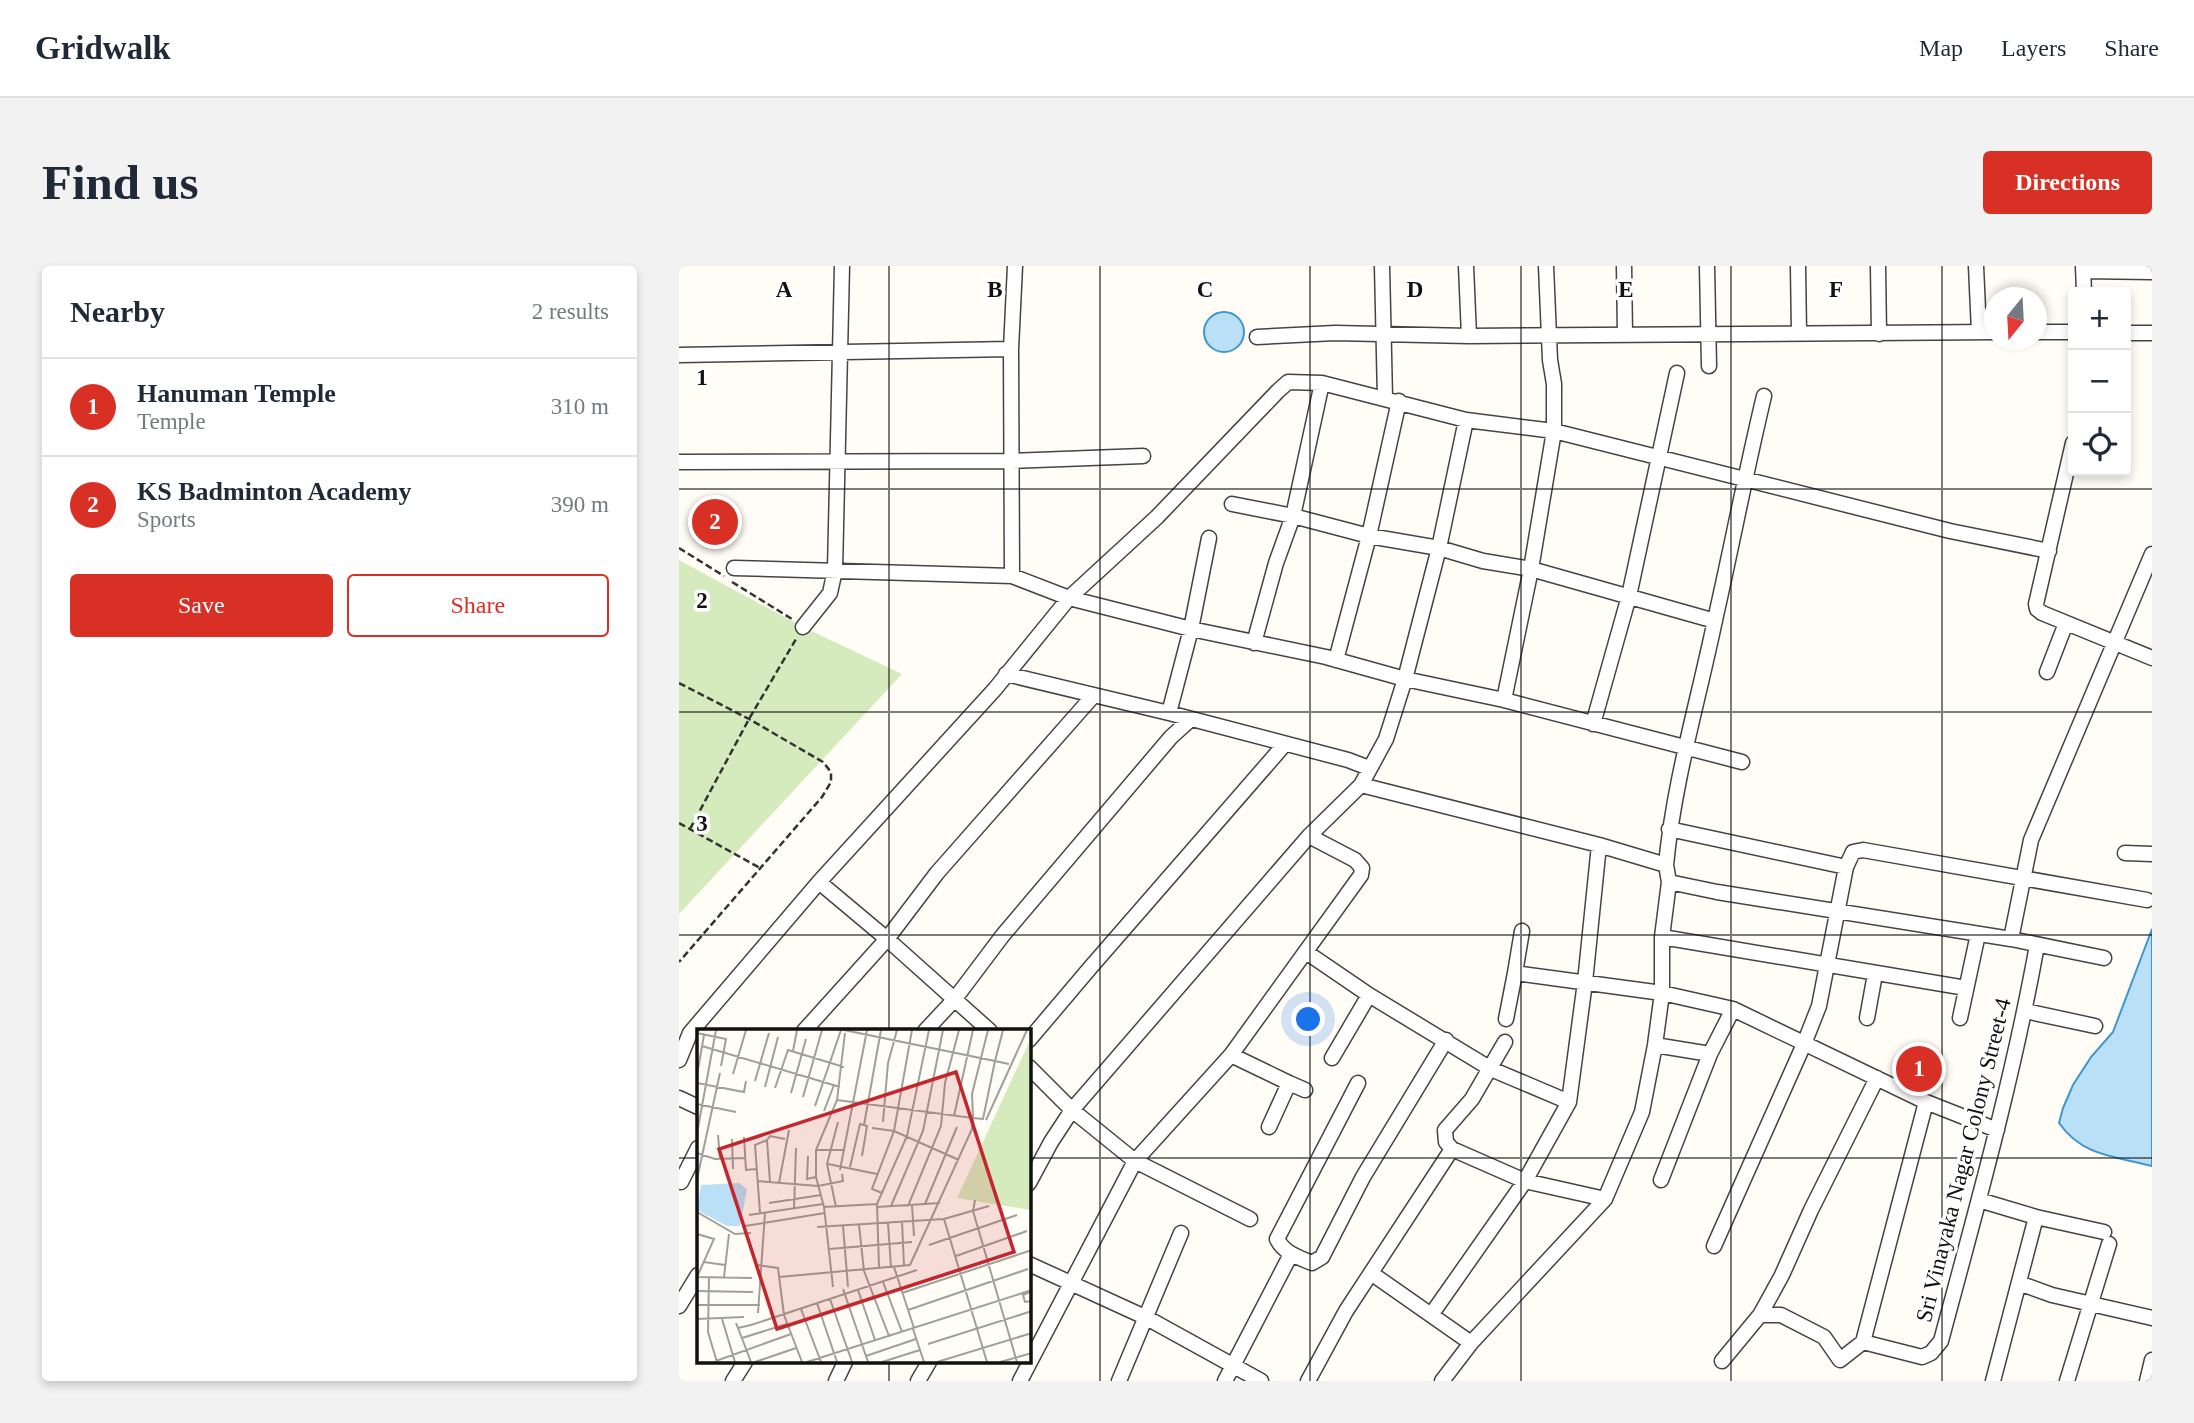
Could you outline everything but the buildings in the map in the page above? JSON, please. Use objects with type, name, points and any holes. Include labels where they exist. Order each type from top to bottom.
[{"type":"street","points":[[803,627],[830,593],[835,570],[842,266]]},
{"type":"street","points":[[1012,576],[1011,349],[1015,266]]},
{"type":"street","points":[[1336,660],[1369,536],[1392,399],[1383,333],[1382,266]]},
{"type":"street","points":[[1466,266],[1469,336]]},
{"type":"street","points":[[1504,700],[1531,569],[1555,430],[1546,266]]},
{"type":"street","points":[[1624,266],[1625,335]]},
{"type":"street","points":[[1707,266],[1709,366]]},
{"type":"street","points":[[1798,266],[1799,333]]},
{"type":"street","points":[[1878,266],[1879,334]]},
{"type":"street","points":[[1976,266],[1979,332]]},
{"type":"street","points":[[2084,287],[2083,268],[2152,272]]},
{"type":"street","points":[[1257,337],[1383,333],[1469,336],[1984,332]]},
{"type":"street","points":[[2047,332],[2068,332]]},
{"type":"street","points":[[2131,332],[2152,333]]},
{"type":"street","points":[[679,355],[1011,349]]},
{"type":"street","points":[[1593,724],[1629,596],[1677,373]]},
{"type":"street","points":[[679,1060],[685,1030],[1006,674],[1069,598],[1157,517],[1288,382],[1322,383],[1466,420],[1555,430],[1950,531],[2049,551]]},
{"type":"street","points":[[1254,643],[1276,563],[1293,516],[1322,383]]},
{"type":"street","points":[[1442,1381],[1471,1343],[1605,1199],[1642,1112],[1662,993],[1662,937],[1669,882],[1666,865],[1669,829],[1685,746],[1764,396]]},
{"type":"street","points":[[1031,1179],[1072,1110],[1309,836],[1361,785],[1386,739],[1405,679],[1439,548],[1466,420]]},
{"type":"street","points":[[679,462],[1011,461],[1143,456]]},
{"type":"street","points":[[2068,466],[2037,609],[2151,658]]},
{"type":"street","points":[[1232,504],[1293,516],[1369,536],[1439,548],[1483,561],[1531,569],[1715,621]]},
{"type":"street","points":[[1169,713],[1191,629],[1209,538]]},
{"type":"street","points":[[2011,939],[2031,840],[2152,554]]},
{"type":"street","points":[[734,568],[1012,576],[1069,598],[1191,629],[1504,700],[1742,762]]},
{"type":"street","points":[[2047,671],[2066,623]]},
{"type":"street","points":[[1006,674],[1169,713],[1348,760],[1369,768]]},
{"type":"street","points":[[806,1029],[887,939],[937,873],[1094,695]]},
{"type":"street","points":[[927,1029],[954,1000],[1003,935],[1171,737],[1191,719]]},
{"type":"street","points":[[1031,1038],[1285,744]]},
{"type":"street","points":[[1361,785],[1599,845],[1666,865]]},
{"type":"street","points":[[1669,829],[1846,867]]},
{"type":"street","points":[[1031,1361],[1135,1161],[1231,1055],[1357,883],[1362,867],[1355,860],[1309,836]]},
{"type":"street","points":[[1431,1315],[1525,1181],[1569,1102],[1599,845]]},
{"type":"street","points":[[1714,1246],[1819,1006],[1846,867],[1853,852],[1863,850],[2147,900]]},
{"type":"street","points":[[2125,853],[2152,855]]},
{"type":"street","points":[[819,882],[988,1029]]},
{"type":"street","points":[[1669,882],[2011,939],[2104,958]]},
{"type":"street","points":[[1506,1019],[1522,931]]},
{"type":"street","points":[[1960,1018],[1978,934]]},
{"type":"street","points":[[1662,937],[1966,988]]},
{"type":"street","name":"Sri Vinayaka Nagar Colony Street-4","points":[[1863,1342],[1922,1357],[1937,1348],[1941,1341],[1997,1130],[2025,1011],[2037,944]]},
{"type":"street","points":[[1306,952],[1369,995],[1491,1069],[1569,1102]]},
{"type":"street","points":[[1515,973],[1662,993],[1734,1009],[1926,1102],[1997,1130]]},
{"type":"street","points":[[1867,1018],[1875,974]]},
{"type":"street","points":[[1332,1058],[1369,995]]},
{"type":"street","points":[[1661,1180],[1710,1054],[1734,1009]]},
{"type":"street","points":[[2025,1011],[2095,1026]]},
{"type":"street","points":[[1359,1083],[1278,1235],[1278,1243],[1291,1254],[1312,1263],[1322,1257],[1363,1177],[1446,1040]]},
{"type":"street","points":[[1505,1042],[1472,1099],[1445,1130],[1446,1142],[1452,1149],[1525,1181],[1605,1199]]},
{"type":"street","points":[[1655,1045],[1710,1054]]},
{"type":"street","points":[[1231,1055],[1305,1090]]},
{"type":"street","points":[[1031,1069],[1072,1110],[1135,1161],[1250,1219]]},
{"type":"street","points":[[1723,1361],[1760,1315],[1798,1243],[1811,1210],[1877,1078]]},
{"type":"street","points":[[1269,1127],[1289,1083]]},
{"type":"street","points":[[679,1098],[697,1107]]},
{"type":"street","points":[[1760,1315],[1780,1315],[1824,1337],[1840,1360],[1863,1342],[1926,1102]]},
{"type":"street","points":[[1308,1381],[1346,1311],[1452,1149]]},
{"type":"street","points":[[681,1182],[697,1150]]},
{"type":"street","points":[[1979,1200],[2107,1238],[2067,1381]]},
{"type":"street","points":[[1993,1381],[2036,1217]]},
{"type":"street","points":[[1119,1381],[1181,1233]]},
{"type":"street","points":[[1225,1381],[1291,1254]]},
{"type":"street","points":[[1031,1265],[1147,1318],[1261,1381]]},
{"type":"street","points":[[1371,1272],[1471,1343]]},
{"type":"street","points":[[679,1306],[697,1277]]},
{"type":"street","points":[[2019,1283],[2052,1295],[2152,1318]]},
{"type":"street","points":[[2147,1381],[2152,1360]]},
{"type":"street","points":[[733,1381],[744,1364]]},
{"type":"street","points":[[836,1381],[844,1364]]},
{"type":"street","points":[[918,1381],[928,1364]]},
{"type":"street","points":[[1020,1381],[1029,1364]]},
{"type":"path","points":[[679,548],[803,627],[749,719],[690,829]]},
{"type":"path","points":[[679,683],[749,719],[823,762],[831,772],[831,782],[822,797],[679,962]]},
{"type":"path","points":[[679,823],[760,868]]},
{"type":"green space","points":[[679,560],[803,627],[902,674],[679,914]]},
{"type":"water","points":[[1224,312],[1238,318],[1244,332],[1238,346],[1224,352],[1210,346],[1204,332],[1210,318]]},
{"type":"water","points":[[2152,929],[2152,1166],[2089,1149],[2078,1143],[2059,1123],[2073,1085],[2091,1057],[2113,1032]]},
{"type":"place","name":"KS Badminton Academy","points":[[715,522]]},
{"type":"place","name":"Hanuman Temple","points":[[1919,1069]]}]
